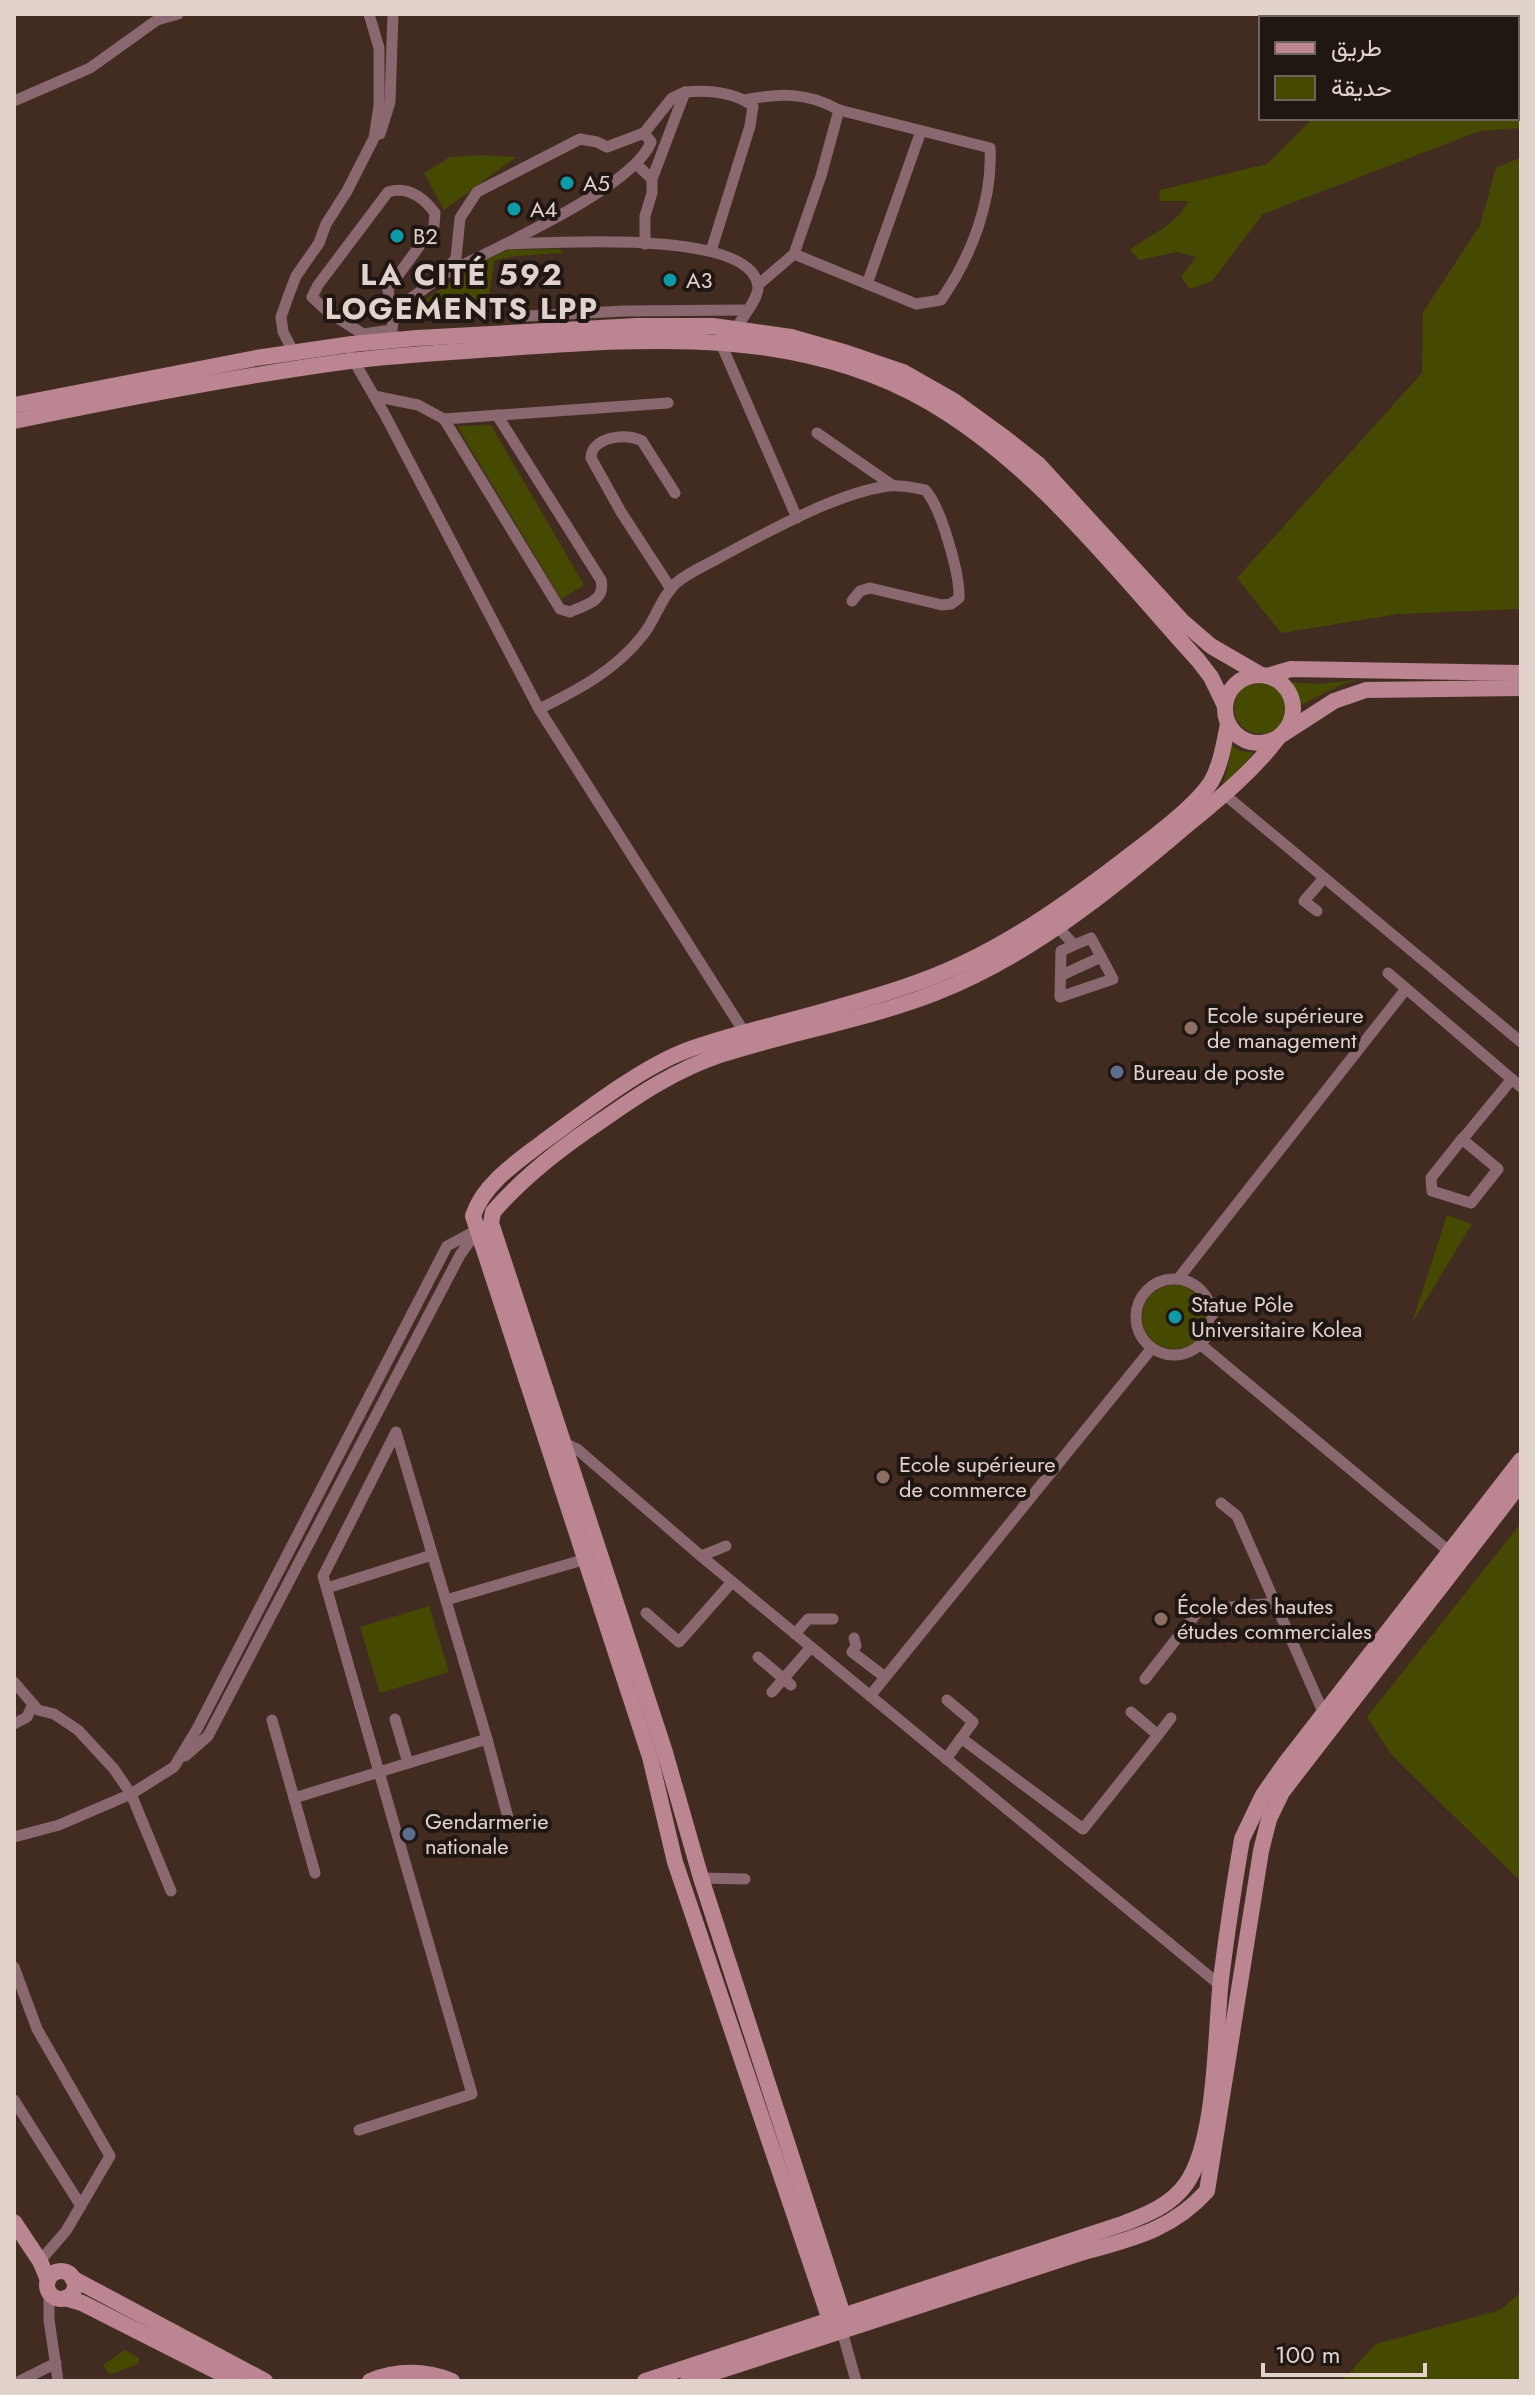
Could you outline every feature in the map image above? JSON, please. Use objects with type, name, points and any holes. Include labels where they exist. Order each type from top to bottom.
[{"type":"main road","points":[[14,421],[349,353],[391,335],[565,329],[716,334],[827,359],[888,380],[958,420],[1021,471],[1205,669],[1225,706],[1228,724],[1211,782],[1137,850],[1064,906],[1019,935],[957,966],[908,986],[748,1040],[647,1088],[554,1152],[499,1204],[484,1227],[547,1437],[650,1757],[675,1862],[838,2322]]},
{"type":"main road","points":[[14,405],[294,353],[625,342],[716,334],[736,329],[791,337],[903,372],[954,401],[1038,464],[1182,621],[1211,646],[1264,676],[1279,681],[1287,689],[1293,700],[1291,724],[1258,763],[1153,854],[1026,947],[937,992],[888,1009],[748,1040]]},
{"type":"main road","points":[[1225,706],[1229,693],[1237,683],[1248,677],[1291,669],[1521,673]]},
{"type":"main road","points":[[1228,724],[1235,734],[1256,743],[1267,743],[1334,701],[1366,690],[1521,688]]},
{"type":"main road","points":[[484,1227],[565,1443],[664,1749],[838,2322]]},
{"type":"main road","points":[[688,2381],[838,2322],[1125,2223],[1155,2211],[1177,2196],[1198,2158],[1208,2113],[1221,1986],[1240,1851],[1249,1819],[1263,1795],[1324,1714],[1521,1460]]},
{"type":"main road","points":[[645,2381],[838,2322],[1137,2237],[1169,2224],[1191,2209],[1207,2191],[1261,1851],[1269,1819],[1282,1792],[1521,1483]]},
{"type":"main road","points":[[14,2222],[21,2246],[40,2261],[58,2284],[82,2303],[236,2381]]},
{"type":"main road","points":[[58,2284],[265,2381]]},
{"type":"main road","points":[[370,2381],[411,2372],[428,2373],[452,2381]]},
{"type":"street","points":[[14,101],[90,68],[157,20],[178,14]]},
{"type":"street","points":[[294,353],[283,332],[281,317],[288,297],[296,276],[319,243],[326,224],[374,138],[379,106],[379,48],[369,14]]},
{"type":"street","points":[[359,168],[376,145],[390,102],[393,14]]},
{"type":"street","points":[[443,275],[456,258],[460,218],[477,192],[580,139],[607,147],[644,133],[672,98],[685,92],[709,90],[744,100],[753,106],[750,126],[711,251]]},
{"type":"street","points":[[645,244],[645,216],[652,193],[652,179],[685,92]]},
{"type":"street","points":[[744,100],[799,94],[839,110],[990,148],[991,162],[983,211],[960,272],[941,300],[916,304],[794,254]]},
{"type":"street","points":[[758,285],[794,254],[821,176],[839,110]]},
{"type":"street","points":[[867,284],[921,131]]},
{"type":"street","points":[[395,310],[443,275],[536,229],[590,198],[637,165],[651,142],[644,133]]},
{"type":"street","points":[[637,165],[652,179]]},
{"type":"street","points":[[400,189],[422,196],[435,213],[434,226],[388,289],[390,303],[395,310],[391,335],[363,334],[327,311],[312,297],[388,192],[400,189]]},
{"type":"street","points":[[503,244],[587,241],[645,244],[698,247],[727,256],[753,274],[758,285],[756,297],[745,310],[736,329]]},
{"type":"street","points":[[527,316],[745,310]]},
{"type":"street","points":[[716,334],[797,518]]},
{"type":"street","points":[[349,353],[539,709],[748,1040]]},
{"type":"street","points":[[374,396],[418,405],[444,419],[560,609],[570,612],[597,600],[602,591],[601,580],[497,415]]},
{"type":"street","points":[[444,419],[668,403]]},
{"type":"street","points":[[817,433],[892,485]]},
{"type":"street","points":[[671,589],[621,512],[590,451],[595,445],[609,439],[631,435],[637,437],[675,493]]},
{"type":"street","points":[[539,709],[585,687],[613,666],[643,635],[678,581],[797,518],[861,493],[892,485],[925,490],[931,497],[945,534],[959,598],[951,604],[942,605],[870,588],[860,591],[852,601]]},
{"type":"street","points":[[1224,794],[1521,1042]]},
{"type":"street","points":[[1317,911],[1304,901],[1324,878]]},
{"type":"street","points":[[1057,926],[1074,945]]},
{"type":"street","points":[[1091,938],[1101,957],[1113,979],[1060,997],[1061,951],[1091,938]]},
{"type":"street","points":[[1062,975],[1101,957]]},
{"type":"street","points":[[1388,973],[1516,1083],[1462,1139],[1431,1178],[1432,1191],[1471,1203],[1498,1169],[1462,1139]]},
{"type":"street","points":[[1178,1279],[1406,989]]},
{"type":"street","points":[[14,1837],[59,1825],[131,1794],[174,1767],[202,1732],[447,1246],[484,1227]]},
{"type":"street","points":[[1178,1279],[1198,1287],[1210,1305],[1211,1326],[1200,1344],[1182,1354],[1152,1348],[1138,1330],[1136,1319],[1141,1298],[1157,1283],[1178,1279]]},
{"type":"street","points":[[1200,1344],[1450,1552]]},
{"type":"street","points":[[870,1696],[1152,1348]]},
{"type":"street","points":[[359,2130],[472,2094],[323,1576],[396,1432],[510,1825]]},
{"type":"street","points":[[547,1437],[577,1449],[732,1582],[1221,1986]]},
{"type":"street","points":[[1221,1503],[1237,1516],[1324,1714]]},
{"type":"street","points":[[701,1556],[726,1546]]},
{"type":"street","points":[[327,1588],[432,1555]]},
{"type":"street","points":[[446,1600],[586,1559]]},
{"type":"street","points":[[541,1571],[545,1584]]},
{"type":"street","points":[[646,1613],[679,1642],[732,1582]]},
{"type":"street","points":[[1145,1679],[1199,1610],[1275,1603]]},
{"type":"street","points":[[795,1634],[808,1619],[833,1619]]},
{"type":"street","points":[[854,1638],[856,1646],[852,1652],[885,1677]]},
{"type":"street","points":[[772,1692],[788,1682],[811,1647]]},
{"type":"street","points":[[758,1657],[788,1682]]},
{"type":"street","points":[[14,1682],[38,1710],[54,1714],[78,1730],[114,1769],[131,1794],[171,1891]]},
{"type":"street","points":[[946,1759],[973,1722],[947,1700]]},
{"type":"street","points":[[14,1724],[27,1717],[33,1704]]},
{"type":"street","points":[[1131,1712],[1158,1735]]},
{"type":"street","points":[[961,1738],[1083,1829],[1171,1718]]},
{"type":"street","points":[[395,1719],[408,1763]]},
{"type":"street","points":[[272,1720],[315,1873]]},
{"type":"street","points":[[294,1798],[487,1739]]},
{"type":"street","points":[[701,1878],[745,1879]]},
{"type":"street","points":[[14,1967],[16,1984],[37,2029],[110,2156],[66,2231],[40,2261]]},
{"type":"street","points":[[14,2100],[81,2206]]},
{"type":"street","points":[[58,2284],[49,2320],[58,2381]]},
{"type":"street","points":[[838,2322],[856,2381]]},
{"type":"street","points":[[20,2381],[56,2363]]},
{"type":"green space","points":[[1316,14],[1521,14],[1521,128],[1480,131],[1263,214],[1212,281],[1190,289],[1181,277],[1196,257],[1177,252],[1139,260],[1130,250],[1170,223],[1188,201],[1159,201],[1160,190],[1267,164],[1311,120],[1519,120],[1519,16]]},
{"type":"green space","points":[[450,157],[516,157],[444,210],[424,173]]},
{"type":"green space","points":[[1521,157],[1521,609],[1399,614],[1281,633],[1237,578],[1422,373],[1423,312],[1480,225],[1496,168]]},
{"type":"green space","points":[[560,249],[562,253],[494,260],[488,308],[404,315],[473,266],[507,250]]},
{"type":"green space","points":[[491,425],[584,585],[561,599],[457,426]]},
{"type":"green space","points":[[1356,680],[1297,707],[1289,682],[1319,684]]},
{"type":"green space","points":[[1260,682],[1279,689],[1286,708],[1279,727],[1260,734],[1241,727],[1234,708],[1241,689]]},
{"type":"green space","points":[[1231,745],[1238,750],[1254,753],[1221,789],[1228,768]]},
{"type":"green space","points":[[1447,1215],[1472,1224],[1412,1323]]},
{"type":"green space","points":[[1174,1285],[1186,1287],[1197,1294],[1204,1305],[1204,1329],[1197,1340],[1186,1347],[1174,1349],[1162,1347],[1151,1340],[1144,1329],[1142,1317],[1144,1305],[1151,1294],[1162,1287]]},
{"type":"green space","points":[[1521,1523],[1521,1882],[1391,1754],[1367,1717]]},
{"type":"green space","points":[[429,1606],[449,1672],[380,1693],[360,1627]]},
{"type":"green space","points":[[1521,2292],[1521,2381],[1342,2381],[1376,2344],[1500,2310]]},
{"type":"green space","points":[[125,2350],[139,2358],[138,2364],[110,2375],[103,2365]]},
{"type":"place","name":"A5","points":[[567,183]]},
{"type":"place","name":"A4","points":[[514,209]]},
{"type":"place","name":"B2","points":[[397,236]]},
{"type":"place","name":"A3","points":[[670,280]]},
{"type":"place","name":"Ecole supérieure de management","points":[[1191,1028]]},
{"type":"place","name":"Bureau de poste","points":[[1117,1072]]},
{"type":"place","name":"Statue Pôle Universitaire Kolea","points":[[1175,1317]]},
{"type":"place","name":"Ecole supérieure de commerce","points":[[883,1477]]},
{"type":"place","name":"École des hautes études commerciales","points":[[1161,1619]]},
{"type":"place","name":"Gendarmerie nationale","points":[[409,1834]]},
{"type":"district","name":"LA CITÉ 592 LOGEMENTS LPP","points":[[462,291]]}]
